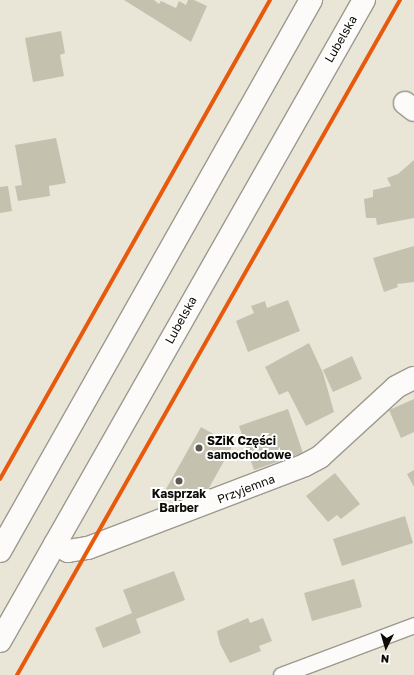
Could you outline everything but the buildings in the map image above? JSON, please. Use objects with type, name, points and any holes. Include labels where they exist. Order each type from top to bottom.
[{"type":"main road","points":[[0,551],[311,0]]},
{"type":"main road","name":"Lubelska","points":[[0,641],[364,0]]},
{"type":"main road","name":"Przyjemna","points":[[55,544],[68,551],[88,548],[305,465],[320,457],[396,387],[414,378]]},
{"type":"lane","points":[[281,675],[414,625]]},
{"type":"cycle path","points":[[0,479],[270,0]]},
{"type":"cycle path","points":[[17,675],[400,0]]},
{"type":"place","name":"SZiK Części samochodowe","points":[[199,448]]},
{"type":"place","name":"Kasprzak Barber","points":[[179,481]]}]
